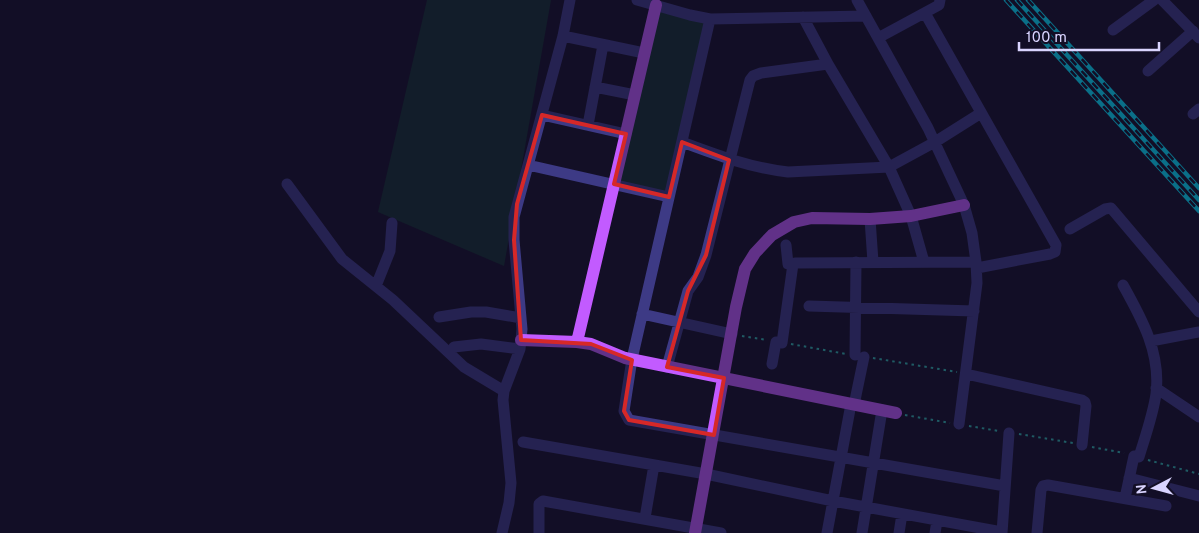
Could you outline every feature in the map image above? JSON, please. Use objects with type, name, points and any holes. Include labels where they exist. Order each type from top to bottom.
[{"type":"main road","points":[[577,342],[656,5]]},
{"type":"main road","points":[[696,530],[745,269],[755,252],[772,235],[794,222],[812,218],[911,216],[964,205]]},
{"type":"main road","points":[[521,345],[577,342],[598,346],[617,356],[896,413]]},
{"type":"street","points":[[502,533],[509,503],[511,483],[503,409],[504,391],[521,345],[514,217],[563,36],[570,0]]},
{"type":"street","points":[[637,0],[656,5],[670,5],[690,15],[710,19],[866,16]]},
{"type":"street","points":[[857,0],[935,142],[964,205],[972,233],[977,265],[974,311],[959,424]]},
{"type":"street","points":[[878,38],[939,4],[940,0]]},
{"type":"street","points":[[1113,30],[1154,0]]},
{"type":"street","points":[[1148,72],[1196,35],[1162,0]]},
{"type":"street","points":[[786,245],[788,264],[799,262],[924,262],[977,265],[1050,254],[1056,249],[1056,245],[924,12]]},
{"type":"street","points":[[803,17],[828,64],[889,166],[911,216],[924,262]]},
{"type":"street","points":[[710,19],[632,359],[624,412],[630,420],[1005,486]]},
{"type":"street","points":[[563,36],[644,53]]},
{"type":"street","points":[[588,125],[603,45]]},
{"type":"street","points":[[667,367],[688,291],[698,277],[706,255],[750,80],[753,76],[762,73],[828,64]]},
{"type":"street","points":[[595,87],[634,95]]},
{"type":"street","points":[[682,142],[729,160],[788,172],[889,166],[935,142],[981,113]]},
{"type":"street","points":[[542,115],[626,134]]},
{"type":"street","points":[[528,165],[669,197]]},
{"type":"street","points":[[287,184],[342,259],[393,300],[464,367],[504,391]]},
{"type":"street","points":[[1070,228],[1105,209],[1111,208],[1199,312]]},
{"type":"street","points":[[870,218],[873,262]]},
{"type":"street","points":[[376,286],[390,251],[392,223]]},
{"type":"street","points":[[827,533],[852,404],[859,356],[856,262]]},
{"type":"street","points":[[772,364],[779,342],[793,264]]},
{"type":"street","points":[[1122,285],[1139,313],[1151,341],[1157,380],[1125,498]]},
{"type":"street","points":[[809,306],[974,311]]},
{"type":"street","points":[[439,317],[471,312],[486,312],[521,318]]},
{"type":"street","points":[[642,314],[732,334]]},
{"type":"street","points":[[1151,341],[1199,332]]},
{"type":"street","points":[[454,347],[481,344],[521,345]]},
{"type":"street","points":[[966,374],[1082,400],[1086,406],[1082,445]]},
{"type":"street","points":[[1156,388],[1199,417]]},
{"type":"street","points":[[862,533],[882,410]]},
{"type":"street","points":[[524,442],[706,474],[833,501],[1002,533],[1009,433]]},
{"type":"street","points":[[645,518],[654,465]]},
{"type":"street","points":[[1129,478],[1199,496]]},
{"type":"street","points":[[1039,533],[1041,490],[1043,486],[1048,484],[1166,506]]},
{"type":"street","points":[[539,533],[539,504],[543,501],[721,533]]},
{"type":"street","points":[[899,533],[902,514]]},
{"type":"street","points":[[935,533],[938,520]]},
{"type":"path","points":[[896,413],[1082,445],[1137,457],[1199,474]]},
{"type":"highlighted area","points":[[542,115],[626,134],[614,184],[669,197],[682,142],[729,160],[706,255],[688,291],[667,367],[724,378],[714,435],[629,420],[624,411],[632,360],[591,344],[521,340],[514,240],[517,204]]},
{"type":"green space","points":[[427,0],[551,0],[504,266],[378,212]]},
{"type":"green space","points":[[656,5],[710,19],[669,197],[614,184]]},
{"type":"railway","points":[[1006,0],[1199,211]]},
{"type":"railway","points":[[1017,0],[1199,200]]},
{"type":"railway","points":[[1028,0],[1199,188]]}]
